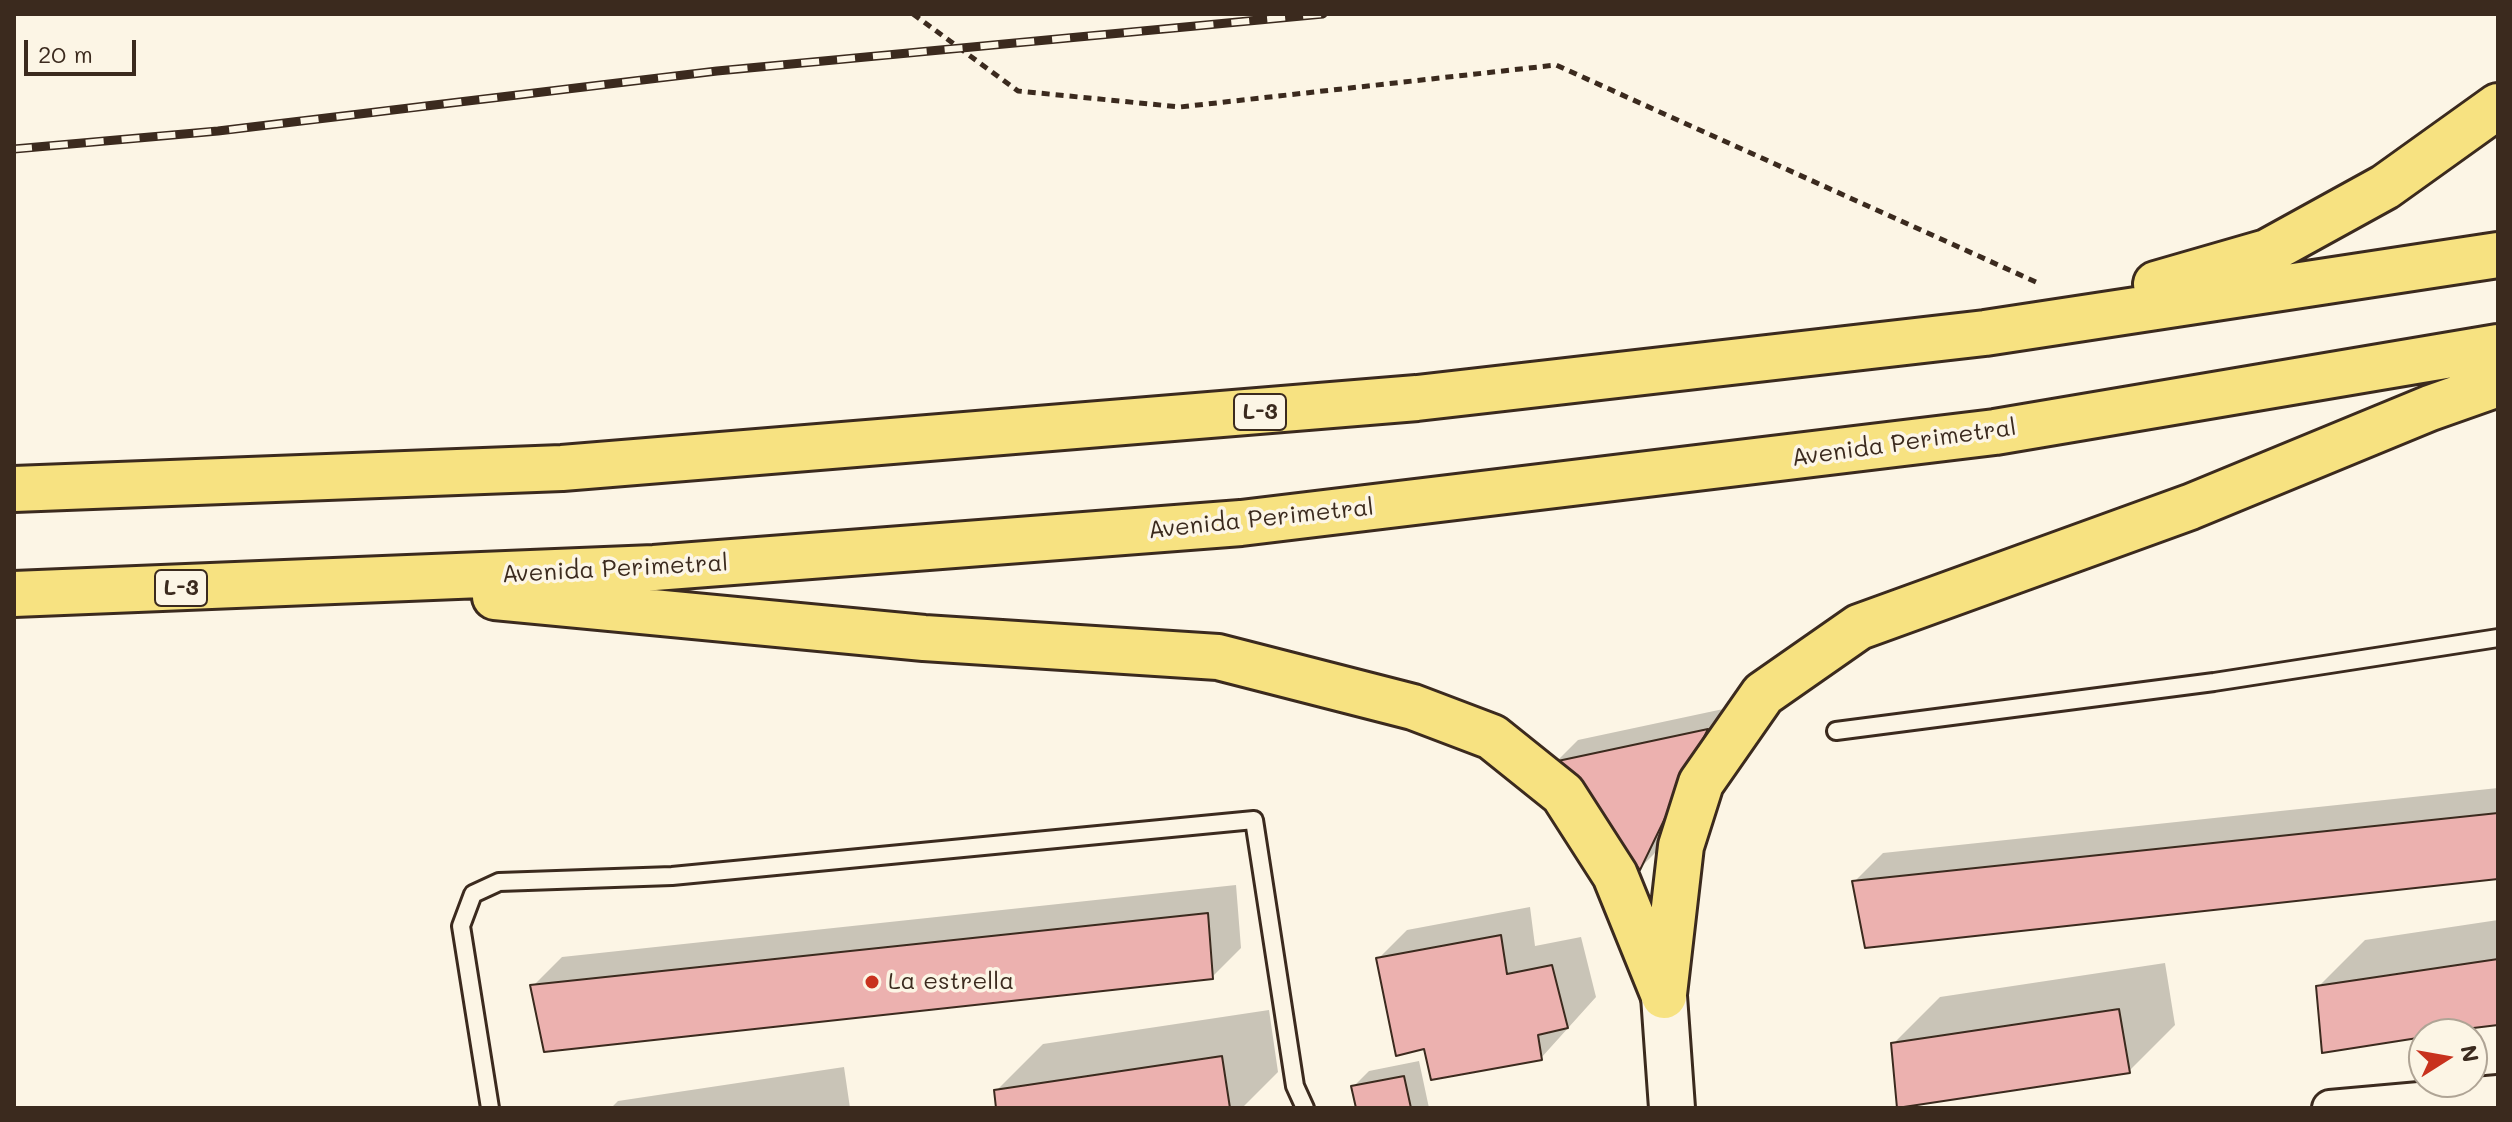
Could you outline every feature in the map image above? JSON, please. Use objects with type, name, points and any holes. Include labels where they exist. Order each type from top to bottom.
[{"type":"highway","points":[[1985,333],[2267,252],[2385,187],[2498,106]]},
{"type":"highway","name":"L-3","points":[[14,489],[562,468],[1007,434],[1417,398],[1985,333],[2498,255]]},
{"type":"highway","name":"Avenida Perimetral","points":[[14,594],[654,568],[1241,523],[1995,432],[2498,347]]},
{"type":"highway","points":[[1664,996],[1681,846],[1701,783],[1763,694],[1859,627],[2190,507],[2430,408],[2498,384]]},
{"type":"highway","points":[[348,581],[713,620],[1218,657],[1413,707],[1492,737],[1563,794],[1615,875],[1664,996]]},
{"type":"street","points":[[1664,996],[1672,1108]]},
{"type":"street","points":[[2330,1108],[2498,1093]]},
{"type":"lane","points":[[1836,731],[2214,682],[2498,638]]},
{"type":"lane","points":[[490,1108],[461,926],[473,894],[499,882],[672,876],[1254,820],[1295,1086],[1305,1108]]},
{"type":"path","points":[[913,14],[1018,91],[1180,107],[1556,65],[2084,304]]},
{"type":"building","points":[[1708,729],[1640,870],[1553,762]]},
{"type":"building","points":[[2498,813],[2498,879],[1865,948],[1852,881]]},
{"type":"building","name":"La estrella","points":[[1208,913],[1213,979],[544,1052],[530,985]]},
{"type":"building","points":[[1501,935],[1507,974],[1552,965],[1568,1028],[1538,1035],[1542,1060],[1431,1080],[1424,1049],[1396,1056],[1376,958]]},
{"type":"building","points":[[2498,959],[2498,1025],[2488,1026],[2488,1018],[2408,1018],[2408,1040],[2322,1053],[2316,986]]},
{"type":"building","points":[[2119,1009],[2130,1073],[1897,1108],[1891,1043]]},
{"type":"building","points":[[1222,1056],[1230,1108],[996,1108],[994,1090]]},
{"type":"building","points":[[1404,1076],[1411,1108],[1356,1108],[1351,1086]]},
{"type":"railway","points":[[14,149],[218,131],[717,71],[1323,14]]},
{"type":"place","name":"La estrella","points":[[872,982]]}]
